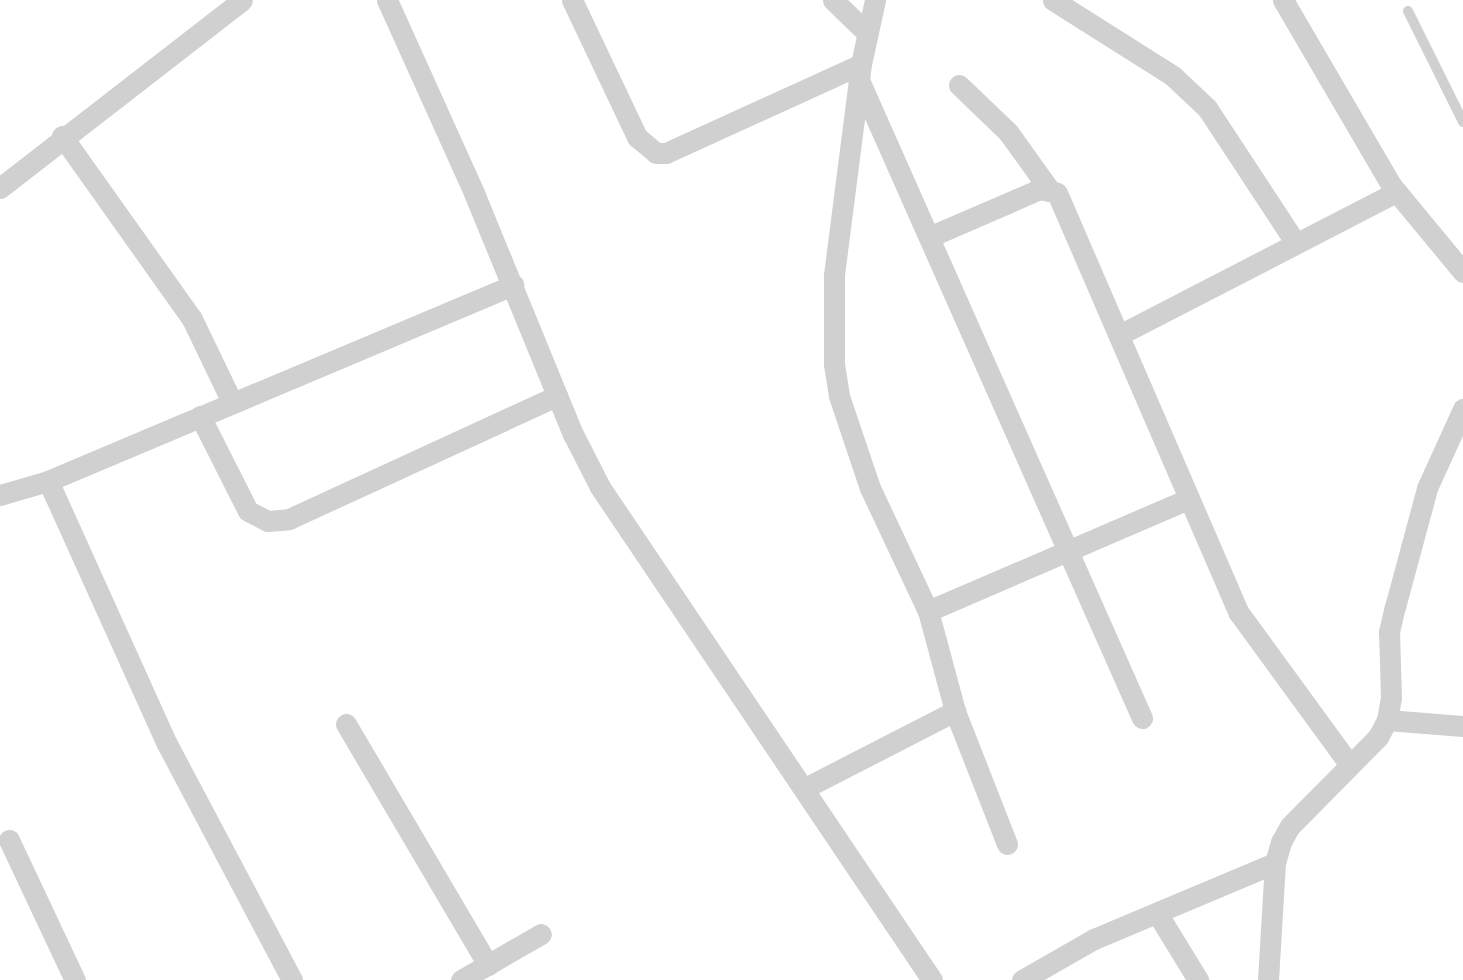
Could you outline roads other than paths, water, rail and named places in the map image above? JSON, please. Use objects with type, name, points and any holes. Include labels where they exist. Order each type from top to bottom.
[{"type":"street","points":[[0,188],[62,136],[242,0]]},
{"type":"street","points":[[387,0],[513,285],[557,396],[607,498],[932,980]]},
{"type":"street","points":[[572,0],[637,137],[656,153],[666,153],[860,72]]},
{"type":"street","points":[[833,0],[866,32]]},
{"type":"street","points":[[875,0],[866,32],[860,72],[834,276],[834,364],[839,396],[870,488],[928,611],[955,710],[1007,844]]},
{"type":"street","points":[[1053,0],[1173,76],[1207,108],[1295,242]]},
{"type":"street","points":[[1283,0],[1396,192],[1463,272]]},
{"type":"street","points":[[860,72],[1065,552],[1142,718]]},
{"type":"street","points":[[959,85],[1008,132],[1049,189],[1062,200],[1239,613],[1350,765]]},
{"type":"street","points":[[62,136],[192,319],[232,402]]},
{"type":"street","points":[[929,237],[1049,189]]},
{"type":"street","points":[[1121,334],[1396,192]]},
{"type":"street","points":[[0,495],[48,481],[513,285]]},
{"type":"street","points":[[200,416],[248,512],[268,522],[289,519],[557,396]]},
{"type":"street","points":[[1268,980],[1275,863],[1290,826],[1350,765],[1387,720],[1391,698],[1389,632],[1395,607],[1427,488],[1463,409]]},
{"type":"street","points":[[48,481],[166,742],[292,980]]},
{"type":"street","points":[[928,611],[1188,499]]},
{"type":"street","points":[[805,788],[955,710]]},
{"type":"street","points":[[1387,720],[1463,726]]},
{"type":"street","points":[[346,724],[488,965]]},
{"type":"street","points":[[9,840],[75,980]]},
{"type":"street","points":[[1023,980],[1054,972],[1094,939],[1275,863]]},
{"type":"street","points":[[1157,913],[1198,980]]},
{"type":"street","points":[[461,980],[541,934]]},
{"type":"lane","points":[[1408,10],[1463,122]]}]
